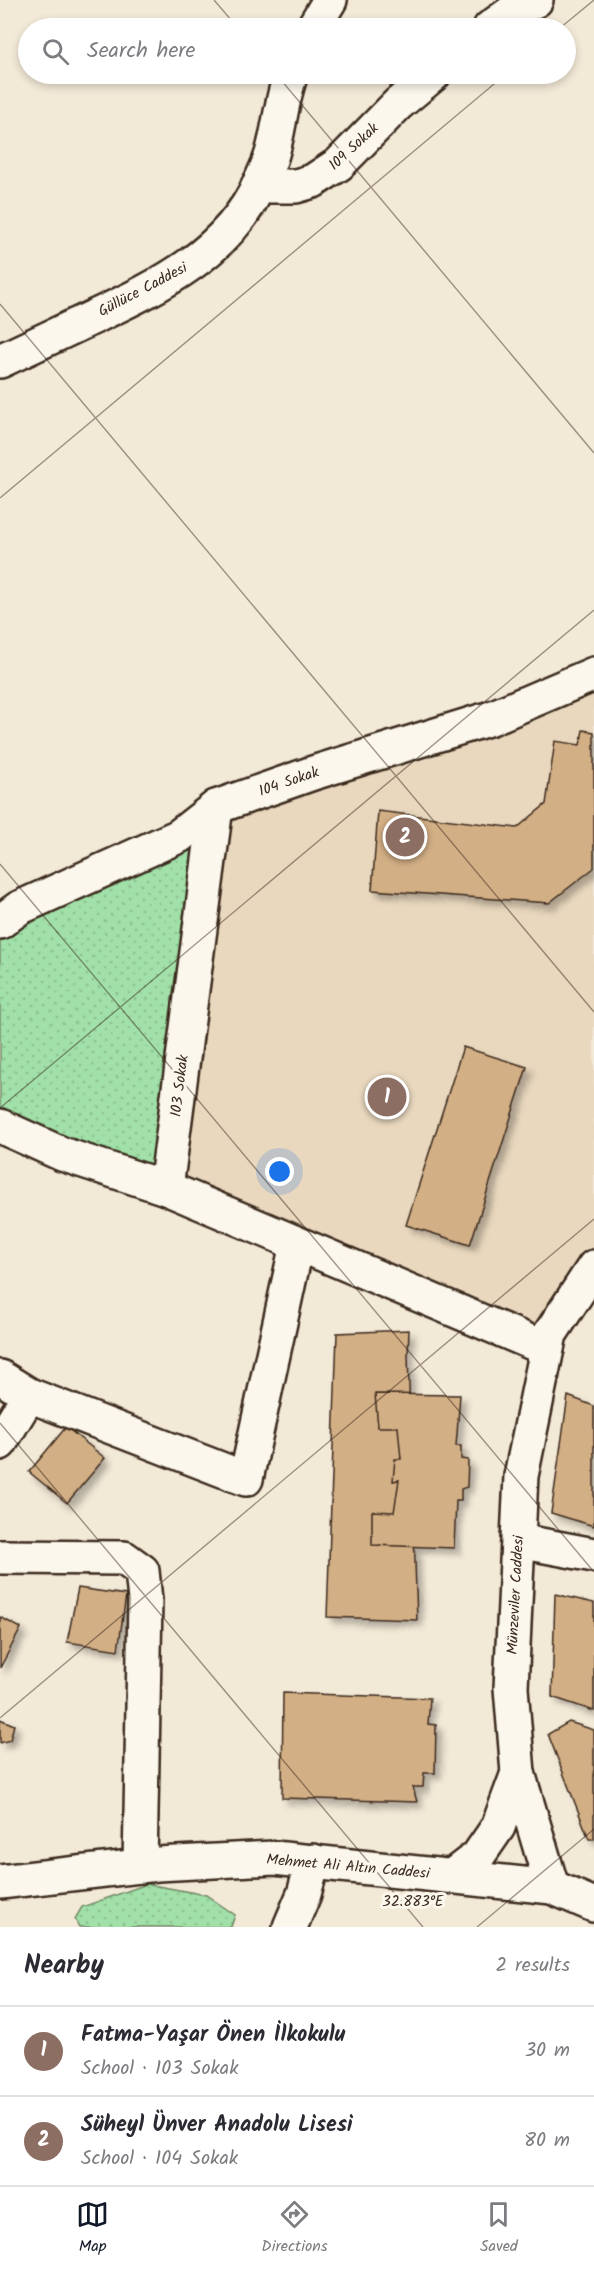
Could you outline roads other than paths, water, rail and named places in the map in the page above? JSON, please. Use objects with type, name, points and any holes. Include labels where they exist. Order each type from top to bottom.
[{"type":"street","points":[[319,18],[330,0]]},
{"type":"street","points":[[504,18],[536,0]]},
{"type":"street","name":"Güllüce Caddesi","points":[[0,361],[141,294],[178,274],[212,249],[238,220],[258,186],[272,154],[287,84]]},
{"type":"street","name":"109 Sokak","points":[[258,186],[296,186],[313,181],[339,164],[398,104],[422,84]]},
{"type":"street","name":"104 Sokak","points":[[0,922],[19,908],[179,836],[216,807],[313,773],[491,718],[594,674]]},
{"type":"street","name":"103 Sokak","points":[[166,1188],[216,807]]},
{"type":"street","points":[[0,1126],[62,1154],[166,1188],[547,1349]]},
{"type":"street","points":[[0,1377],[29,1395],[246,1479],[297,1244]]},
{"type":"street","name":"Münzeviler Caddesi","points":[[552,1887],[518,1773],[511,1688],[521,1476],[550,1334],[594,1267]]},
{"type":"street","points":[[0,1443],[29,1395]]},
{"type":"street","points":[[519,1541],[594,1555]]},
{"type":"street","points":[[0,1557],[124,1558],[142,1571],[145,1600],[140,1866]]},
{"type":"street","points":[[452,1876],[478,1856],[498,1827],[518,1773]]},
{"type":"street","name":"Mehmet Ali Altın Caddesi","points":[[0,1882],[140,1866],[274,1858],[552,1887]]},
{"type":"street","points":[[290,1927],[304,1894],[313,1861]]},
{"type":"street","points":[[552,1887],[594,1905]]},
{"type":"place","name":"Süheyl Ünver Anadolu Lisesi","points":[[405,837]]},
{"type":"place","name":"Fatma-Yaşar Önen İlkokulu","points":[[387,1097]]}]
